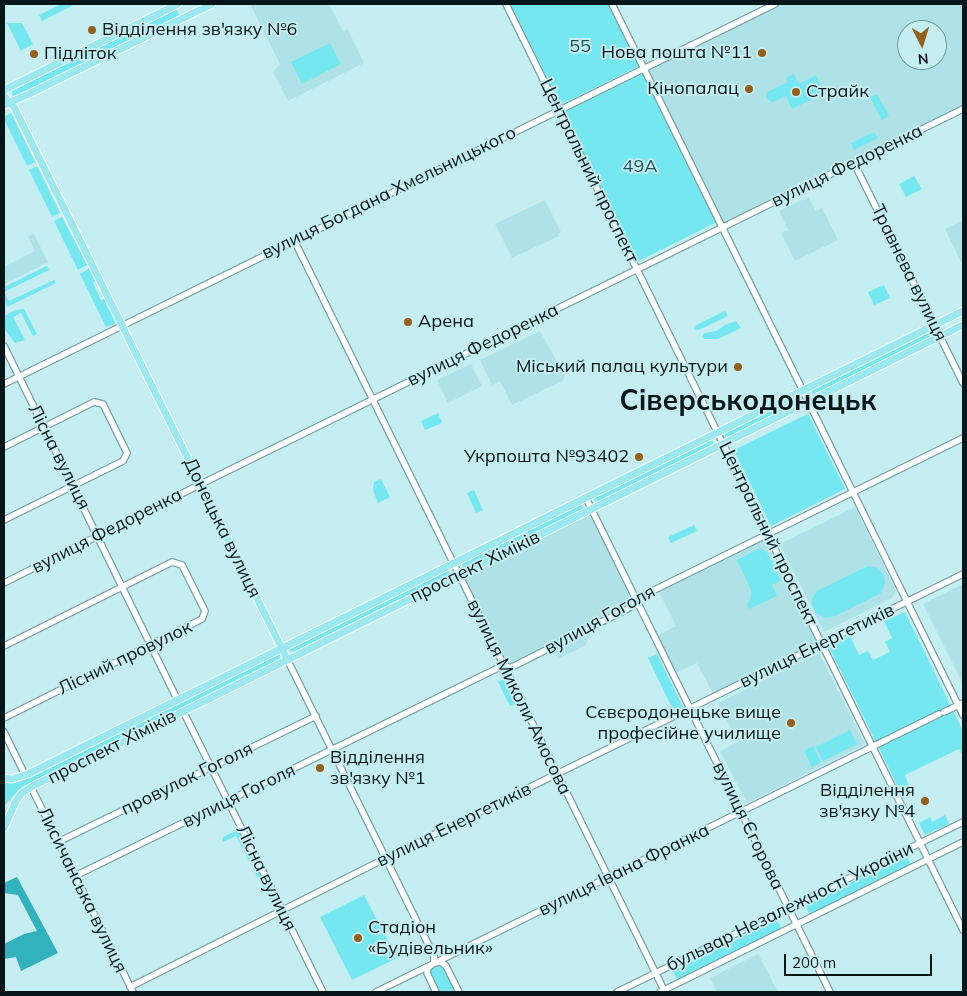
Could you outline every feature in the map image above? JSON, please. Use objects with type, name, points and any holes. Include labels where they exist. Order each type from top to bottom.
[{"type":"main road","points":[[4,90],[178,4],[185,17]]},
{"type":"main road","points":[[7,104],[212,4]]},
{"type":"main road","name":"Донецька вулиця","points":[[4,96],[7,104],[16,112],[287,659]]},
{"type":"main road","name":"проспект Хіміків","points":[[4,778],[12,779],[26,775],[963,311]]},
{"type":"main road","name":"проспект Хіміків","points":[[4,828],[16,802],[22,793],[31,787],[963,325]]},
{"type":"street","name":"Центральний проспект","points":[[506,4],[963,930]]},
{"type":"street","points":[[612,4],[907,602],[961,704],[963,715]]},
{"type":"street","name":"вулиця Богдана Хмельницького","points":[[4,384],[775,4]]},
{"type":"street","name":"вулиця Федоренка","points":[[4,583],[963,109]]},
{"type":"street","name":"Травнева вулиця","points":[[854,163],[963,383]]},
{"type":"street","name":"вулиця Миколи Амосова","points":[[294,240],[656,973],[663,992]]},
{"type":"street","name":"Лісна вулиця","points":[[4,346],[177,699]]},
{"type":"street","points":[[4,447],[94,402],[102,404],[127,453],[123,461],[4,520]]},
{"type":"street","name":"вулиця Гоголя","points":[[76,876],[504,665],[510,668],[626,609],[634,604],[636,599],[963,438]]},
{"type":"street","name":"вулиця Єгорова","points":[[586,498],[830,992]]},
{"type":"street","name":"Лісний провулок","points":[[4,646],[172,562],[182,565],[205,610],[202,620],[4,718]]},
{"type":"street","name":"вулиця Енергетиків","points":[[282,910],[963,574]]},
{"type":"street","name":"Донецька вулиця","points":[[287,659],[434,956],[434,962],[427,972],[436,992]]},
{"type":"street","name":"вулиця Івана Франка","points":[[376,992],[961,704]]},
{"type":"street","name":"Лісна вулиця","points":[[183,711],[323,992]]},
{"type":"street","name":"провулок Гоголя","points":[[58,842],[316,716]]},
{"type":"street","points":[[4,732],[26,775]]},
{"type":"street","name":"Лисичанська вулиця","points":[[31,787],[131,989]]},
{"type":"street","name":"бульвар Незалежності України","points":[[617,992],[963,822]]},
{"type":"street","name":"бульвар Незалежності України","points":[[663,992],[963,842]]},
{"type":"street","points":[[131,989],[282,910]]},
{"type":"street","name":"Донецька вулиця","points":[[434,962],[444,963],[459,992]]},
{"type":"shaded area","points":[[250,4],[329,4],[343,31],[347,29],[349,32],[364,63],[288,101],[273,72],[280,64]]},
{"type":"shaded area","points":[[780,4],[963,4],[963,107],[724,225],[647,69]]},
{"type":"shaded area","points":[[808,197],[816,211],[822,208],[838,240],[795,261],[781,233],[788,230],[779,211]]},
{"type":"shaded area","points":[[545,200],[561,232],[558,234],[559,236],[512,258],[495,224]]},
{"type":"shaded area","points":[[963,220],[963,266],[945,229]]},
{"type":"shaded area","points":[[34,234],[48,262],[4,284],[4,267],[35,251],[28,237]]},
{"type":"shaded area","points":[[540,331],[565,376],[564,379],[512,405],[500,381],[492,385],[480,360]]},
{"type":"shaded area","points":[[471,364],[482,386],[448,403],[437,380]]},
{"type":"shaded area","points":[[855,507],[896,591],[892,598],[824,632],[780,544]]},
{"type":"shaded area","points":[[591,513],[633,599],[631,600],[636,610],[590,633],[586,645],[558,659],[552,646],[508,667],[463,576]]},
{"type":"shaded area","points":[[767,537],[819,642],[713,694],[697,663],[675,673],[657,636],[676,626],[658,590]]},
{"type":"shaded area","points":[[963,584],[963,684],[923,604]]},
{"type":"shaded area","name":"Сєвєродонецьке вище професійне училище","points":[[819,653],[865,744],[747,803],[720,751],[738,742],[718,703]]},
{"type":"shaded area","points":[[17,877],[58,953],[21,971],[16,957],[4,959],[4,944],[24,934],[37,931],[18,895],[4,893],[4,883]]},
{"type":"shaded area","points":[[758,954],[778,992],[717,992],[710,978]]},
{"type":"green space","points":[[61,4],[70,4],[72,6],[42,21],[39,15]]},
{"type":"green space","name":"55","points":[[510,4],[608,4],[639,66],[560,105]]},
{"type":"green space","points":[[174,9],[178,12],[179,17],[15,97],[12,95],[12,90]]},
{"type":"green space","points":[[7,23],[22,23],[33,44],[21,51]]},
{"type":"green space","points":[[330,43],[341,64],[302,84],[291,62]]},
{"type":"green space","name":"49А","points":[[643,72],[717,222],[637,262],[562,112]]},
{"type":"green space","name":"Страйк","points":[[794,74],[799,84],[816,75],[825,93],[792,109],[786,96],[773,102],[768,100],[766,97],[767,92],[788,82],[786,78]]},
{"type":"green space","points":[[877,94],[889,116],[882,120],[870,97]]},
{"type":"green space","points":[[11,113],[35,162],[27,166],[4,119],[4,117]]},
{"type":"green space","points":[[874,132],[878,138],[854,150],[851,143]]},
{"type":"green space","points":[[37,166],[60,213],[52,217],[29,170]]},
{"type":"green space","points":[[914,176],[922,189],[906,197],[899,184]]},
{"type":"green space","points":[[62,217],[87,265],[78,270],[54,221]]},
{"type":"green space","points":[[47,266],[49,270],[4,292],[4,287]]},
{"type":"green space","points":[[90,269],[96,281],[93,283],[101,300],[105,299],[116,323],[106,327],[80,274]]},
{"type":"green space","points":[[54,280],[56,283],[7,307],[4,292],[9,301]]},
{"type":"green space","points":[[884,285],[890,298],[874,305],[868,292]]},
{"type":"green space","points":[[24,309],[37,334],[33,336],[21,313],[13,317],[25,340],[15,343],[5,330],[4,316],[15,310]]},
{"type":"green space","points":[[725,311],[728,316],[699,330],[695,329],[696,325]]},
{"type":"green space","points":[[736,321],[741,328],[718,339],[704,339],[702,337],[704,333],[716,331]]},
{"type":"green space","points":[[931,331],[933,333],[932,337],[815,394],[812,393],[813,389]]},
{"type":"green space","points":[[798,397],[801,402],[727,438],[725,437],[725,433]]},
{"type":"green space","points":[[438,413],[442,423],[425,430],[421,421]]},
{"type":"green space","points":[[808,414],[845,489],[771,526],[734,450]]},
{"type":"green space","points":[[712,440],[712,446],[598,502],[594,500],[595,497]]},
{"type":"green space","points":[[381,479],[390,497],[378,503],[373,490],[374,482]]},
{"type":"green space","points":[[474,490],[483,510],[476,513],[467,493]]},
{"type":"green space","points":[[580,505],[583,506],[582,510],[465,568],[462,566],[462,562]]},
{"type":"green space","points":[[694,525],[697,531],[671,543],[668,537]]},
{"type":"green space","points":[[760,548],[767,552],[781,581],[772,585],[777,596],[749,609],[747,605],[751,598],[751,590],[737,560]]},
{"type":"green space","points":[[868,566],[877,568],[884,575],[885,584],[881,593],[835,616],[825,618],[816,613],[812,599],[817,591]]},
{"type":"green space","points":[[446,570],[450,572],[448,575],[293,652],[289,650],[290,647]]},
{"type":"green space","points":[[905,612],[963,731],[963,753],[959,749],[905,775],[911,795],[904,799],[829,647],[850,636],[859,655],[868,651],[873,660],[890,652],[885,642],[892,638],[884,621]]},
{"type":"green space","points":[[276,654],[280,655],[279,659],[22,787],[4,806],[4,783],[20,782]]},
{"type":"green space","points":[[657,654],[683,707],[663,716],[661,713],[672,708],[648,658]]},
{"type":"green space","points":[[504,679],[516,704],[510,706],[498,682]]},
{"type":"green space","points":[[850,730],[857,744],[823,761],[816,747]]},
{"type":"green space","points":[[813,746],[821,762],[812,767],[804,751]]},
{"type":"green space","points":[[945,815],[949,824],[925,835],[919,823],[930,817],[932,822]]},
{"type":"green space","points":[[238,830],[273,897],[272,905],[236,836],[222,841],[223,837]]},
{"type":"green space","points":[[909,854],[908,858],[911,864],[914,863],[915,866],[811,917],[805,905]]},
{"type":"green space","name":"Стадіон «Будівельник»","points":[[364,895],[397,958],[352,980],[320,917]]},
{"type":"green space","points":[[777,920],[783,931],[679,983],[673,971]]},
{"type":"green space","points":[[435,965],[441,965],[444,968],[456,992],[439,992],[430,974]]},
{"type":"place","name":"Відділення зв'язку №6","points":[[92,30]]},
{"type":"place","name":"Нова пошта №11","points":[[762,53]]},
{"type":"place","name":"Підліток","points":[[34,54]]},
{"type":"place","name":"Кінопалац","points":[[749,89]]},
{"type":"place","name":"Страйк","points":[[796,92]]},
{"type":"place","name":"Арена","points":[[408,322]]},
{"type":"place","name":"Міський палац культури","points":[[738,367]]},
{"type":"place","name":"Укрпошта №93402","points":[[639,457]]},
{"type":"place","name":"Сєвєродонецьке вище професійне училище","points":[[791,723]]},
{"type":"place","name":"Відділення зв'язку №1","points":[[320,768]]},
{"type":"place","name":"Відділення зв'язку №4","points":[[925,801]]},
{"type":"place","name":"Стадіон «Будівельник»","points":[[358,938]]},
{"type":"district","name":"Сіверськодонецьк","points":[[748,402]]}]
